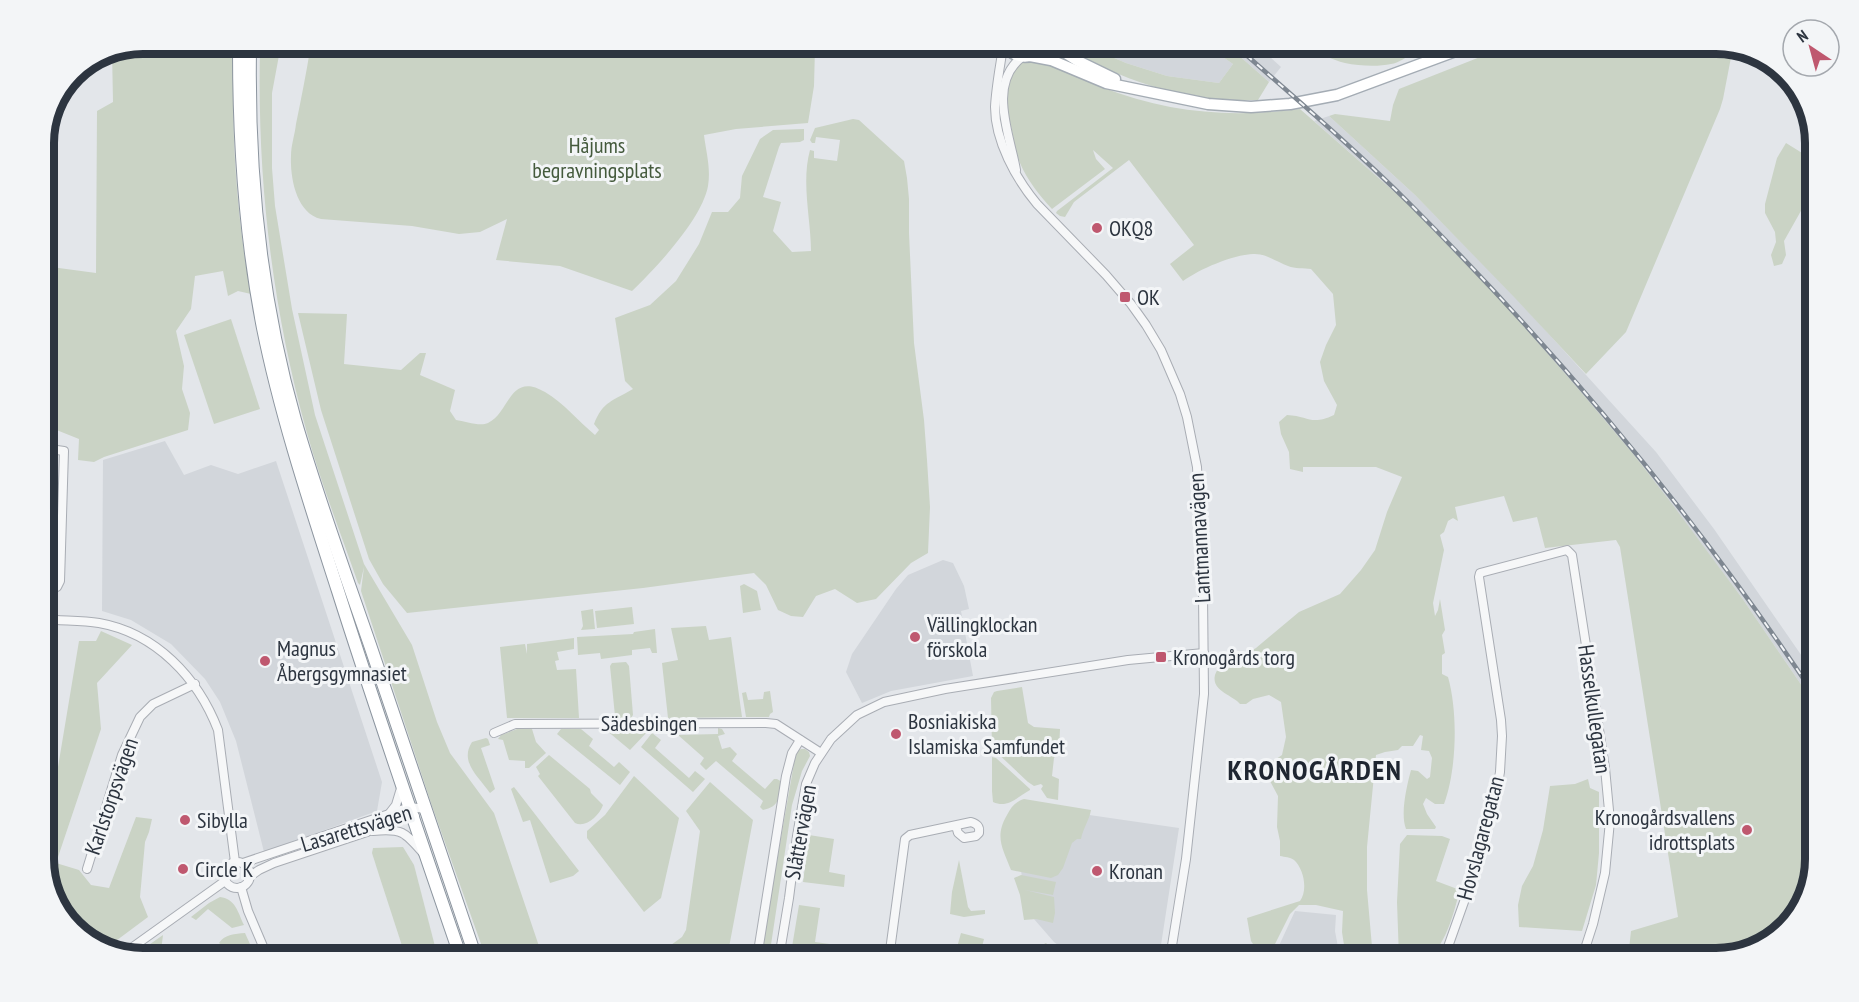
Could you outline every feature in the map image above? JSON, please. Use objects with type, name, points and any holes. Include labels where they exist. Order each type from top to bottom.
[{"type":"highway","points":[[239,54],[241,142],[247,220],[255,283],[272,369],[304,487],[458,948]]},
{"type":"highway","points":[[250,54],[254,188],[265,280],[284,377],[307,461],[473,948]]},
{"type":"main road","points":[[1014,54],[1051,60],[1106,83],[1208,104],[1251,107],[1290,104],[1337,95],[1448,54]]},
{"type":"main road","points":[[1026,56],[1032,54]]},
{"type":"main road","points":[[1068,54],[1128,87]]},
{"type":"street","name":"Lantmannavägen","points":[[1004,54],[995,110],[1008,162],[1036,204],[1096,264],[1135,309],[1161,350],[1180,394],[1197,467],[1204,694],[1186,859],[1172,948]]},
{"type":"street","name":"Lantmannavägen","points":[[1016,174],[1003,101],[1006,78],[1010,68],[1026,56]]},
{"type":"street","points":[[54,449],[64,451],[60,581],[54,588]]},
{"type":"street","name":"Hasselkullegatan","points":[[1480,573],[1567,550],[1572,555],[1605,768],[1610,821],[1605,873],[1585,948]]},
{"type":"street","name":"Hovslagaregatan","points":[[1448,948],[1470,885],[1500,772],[1502,736],[1480,573]]},
{"type":"street","points":[[54,620],[100,623],[143,639],[168,656],[195,684],[211,711],[218,729],[239,862],[248,868],[247,883],[242,887],[231,887],[225,881],[224,873],[226,867],[239,862]]},
{"type":"street","name":"Slåttervägen","points":[[781,948],[804,796],[812,771],[831,739],[857,715],[878,704],[901,697],[1128,660],[1204,653]]},
{"type":"street","name":"Karlstorpsvägen","points":[[87,869],[122,756],[140,717],[153,704],[195,684]]},
{"type":"street","name":"Sädesbingen","points":[[495,733],[515,724],[766,723],[776,724],[821,753]]},
{"type":"street","points":[[759,948],[786,776],[792,753],[800,740]]},
{"type":"street","points":[[389,814],[396,805],[402,785]]},
{"type":"street","name":"Lasarettsvägen","points":[[239,862],[389,814],[425,809]]},
{"type":"street","name":"Lasarettsvägen","points":[[249,877],[274,863],[367,832],[411,812]]},
{"type":"street","points":[[890,948],[905,839],[910,835],[956,826]]},
{"type":"street","points":[[367,832],[391,830],[403,832],[427,857]]},
{"type":"street","points":[[133,947],[225,881]]},
{"type":"street","points":[[242,887],[248,911],[264,948]]},
{"type":"shaded area","points":[[1105,54],[1219,54],[1233,64],[1219,83],[1167,76]]},
{"type":"shaded area","points":[[1237,54],[1267,54],[1281,67],[1269,82]]},
{"type":"shaded area","points":[[1329,116],[1415,195],[1516,298],[1656,452],[1714,529],[1805,661],[1805,690],[1742,598],[1634,455],[1505,305],[1407,203],[1314,121]]},
{"type":"shaded area","name":"Magnus Åbergsgymnasiet","points":[[165,441],[184,475],[211,465],[238,474],[276,461],[382,782],[377,811],[264,852],[236,741],[220,702],[205,679],[171,644],[131,620],[102,611],[103,460]]},
{"type":"shaded area","name":"Vällingklockan förskola","points":[[943,560],[953,563],[964,586],[969,609],[961,611],[973,676],[891,691],[862,703],[846,672],[852,654],[908,575]]},
{"type":"shaded area","name":"Kronan","points":[[1048,809],[1179,828],[1161,948],[1062,948],[1054,942],[1027,911],[1015,830]]},
{"type":"shaded area","points":[[1295,911],[1336,915],[1335,931],[1338,948],[1278,948]]},
{"type":"green space","points":[[143,54],[234,54],[233,111],[236,172],[251,294],[238,291],[228,296],[223,271],[195,276],[191,309],[176,331],[184,366],[182,389],[190,413],[188,430],[94,462],[78,460],[79,439],[54,429],[54,267],[96,273],[97,111],[113,102],[112,60]]},
{"type":"green space","points":[[260,54],[279,54],[272,93],[272,168],[275,206],[292,309],[315,415],[364,564],[412,645],[437,722],[450,753],[494,813],[540,948],[482,948],[432,806],[361,591],[364,567],[360,585],[331,508],[313,452],[284,339],[264,195]]},
{"type":"green space","name":"Håjums begravningsplats","points":[[309,54],[815,54],[814,86],[808,123],[736,129],[704,135],[709,173],[704,199],[688,228],[632,291],[560,266],[496,260],[507,219],[480,232],[459,234],[412,226],[321,219],[306,210],[296,193],[291,164]]},
{"type":"green space","points":[[1076,54],[1105,54],[1167,76],[1219,83],[1233,64],[1219,54],[1237,54],[1269,82],[1258,100],[1221,100],[1159,88],[1100,66]]},
{"type":"green space","points":[[1319,54],[1416,54],[1386,65],[1345,63]]},
{"type":"green space","points":[[1488,54],[1731,56],[1720,109],[1626,332],[1586,374],[1415,195],[1329,116],[1335,114],[1390,121],[1399,89]]},
{"type":"green space","points":[[1028,61],[1052,65],[1095,85],[1126,96],[1175,108],[1224,113],[1300,109],[1407,203],[1505,305],[1634,455],[1742,598],[1805,690],[1804,870],[1796,898],[1775,926],[1755,939],[1727,947],[1629,948],[1631,931],[1678,917],[1620,547],[1616,540],[1545,548],[1537,517],[1513,522],[1504,496],[1455,507],[1458,521],[1453,518],[1448,521],[1444,532],[1440,535],[1444,550],[1433,603],[1435,616],[1440,599],[1445,630],[1442,635],[1445,653],[1442,655],[1442,674],[1448,677],[1455,723],[1452,774],[1444,804],[1435,804],[1426,798],[1423,804],[1435,829],[1406,829],[1405,800],[1411,770],[1418,771],[1427,779],[1430,777],[1432,758],[1429,751],[1421,750],[1423,736],[1420,735],[1413,746],[1402,746],[1398,750],[1376,755],[1367,847],[1367,890],[1372,948],[1344,948],[1342,932],[1343,911],[1316,905],[1299,905],[1290,914],[1274,946],[1256,948],[1251,941],[1247,918],[1300,901],[1304,891],[1304,880],[1297,864],[1291,858],[1280,856],[1277,827],[1278,796],[1263,768],[1282,755],[1286,737],[1281,702],[1269,695],[1240,704],[1219,689],[1215,675],[1219,666],[1243,662],[1248,653],[1299,612],[1340,594],[1375,550],[1387,512],[1402,477],[1376,467],[1303,467],[1303,472],[1290,469],[1289,452],[1281,434],[1279,422],[1287,415],[1320,420],[1334,415],[1337,405],[1324,381],[1320,362],[1336,325],[1333,294],[1311,269],[1291,267],[1257,254],[1217,263],[1183,281],[1170,264],[1194,245],[1129,160],[1074,202],[1065,217],[1060,216],[1056,213],[1057,211],[1113,168],[1093,150],[1096,159],[1105,169],[1052,209],[1047,204],[1030,182],[1016,149],[1008,108],[1007,88],[1013,71]]},
{"type":"green space","points":[[853,119],[859,120],[904,161],[907,178],[914,343],[924,420],[930,507],[928,553],[911,563],[876,599],[857,603],[835,589],[816,596],[803,617],[791,616],[778,610],[766,585],[754,573],[643,588],[407,613],[383,584],[369,559],[321,410],[298,313],[347,314],[344,364],[401,370],[420,353],[426,353],[420,375],[455,390],[450,411],[456,420],[477,424],[488,423],[495,418],[517,390],[533,387],[558,401],[595,435],[599,430],[594,424],[605,406],[633,389],[625,381],[615,318],[650,305],[676,281],[699,244],[712,212],[728,212],[740,198],[742,176],[760,139],[773,130],[804,129],[804,140],[781,143],[763,197],[781,202],[773,231],[792,252],[811,251],[806,188],[810,150],[814,151],[814,158],[837,161],[840,140],[816,137],[815,143],[812,143],[810,140],[815,128]]},
{"type":"green space","points":[[1786,143],[1805,155],[1805,204],[1784,241],[1786,255],[1782,264],[1774,266],[1771,255],[1776,242],[1775,232],[1765,213],[1765,204],[1777,158]]},
{"type":"green space","points":[[231,319],[260,409],[214,424],[184,335]]},
{"type":"green space","points":[[744,584],[757,591],[761,610],[743,613],[740,586]]},
{"type":"green space","points":[[632,607],[634,624],[597,628],[595,611]]},
{"type":"green space","points":[[593,609],[595,629],[581,630],[583,626],[581,611]]},
{"type":"green space","points":[[706,626],[709,640],[731,637],[742,717],[668,718],[662,663],[678,660],[671,628]]},
{"type":"green space","points":[[655,629],[657,653],[652,653],[650,648],[632,650],[632,655],[601,659],[600,653],[578,655],[577,637],[633,634]]},
{"type":"green space","points":[[101,631],[132,645],[97,683],[101,729],[56,863],[79,870],[91,885],[109,888],[136,817],[152,819],[145,842],[140,897],[148,917],[114,943],[94,933],[76,918],[63,898],[54,864],[54,791],[79,641],[96,641]]},
{"type":"green space","points":[[574,638],[574,649],[557,652],[559,660],[555,661],[557,670],[576,669],[579,718],[507,718],[500,647],[525,644],[527,654],[527,644]]},
{"type":"green space","points":[[626,662],[629,666],[633,715],[631,718],[619,719],[615,716],[610,666],[612,663]]},
{"type":"green space","points":[[1022,687],[1028,723],[1034,727],[1060,729],[1059,751],[1054,758],[1052,776],[1059,779],[1058,800],[1047,798],[1041,789],[1043,786],[1041,784],[1034,786],[1028,782],[992,748],[991,698],[994,692]]},
{"type":"green space","points":[[770,691],[773,712],[769,717],[746,717],[742,693],[746,692],[748,700],[763,699],[764,692]]},
{"type":"green space","points":[[614,728],[614,733],[637,733],[638,728],[647,728],[648,731],[630,750],[606,730]]},
{"type":"green space","points":[[718,728],[722,729],[725,734],[718,736],[722,749],[730,747],[737,754],[732,761],[765,789],[774,779],[782,782],[776,804],[763,810],[760,807],[763,801],[716,761],[706,770],[700,764],[704,758],[678,735],[718,734]]},
{"type":"green space","points":[[517,729],[532,729],[536,742],[546,753],[529,768],[525,768],[525,761],[509,760],[503,740],[498,739],[501,735]]},
{"type":"green space","points":[[561,729],[581,729],[593,739],[589,746],[614,767],[619,762],[630,772],[620,785],[557,734]]},
{"type":"green space","points":[[652,733],[661,740],[655,748],[689,778],[695,771],[705,779],[693,792],[641,747]]},
{"type":"green space","points":[[486,738],[490,745],[481,748],[495,789],[490,793],[472,769],[468,756],[472,742]]},
{"type":"green space","points":[[805,749],[810,756],[802,771],[792,805],[771,948],[762,948],[796,752]]},
{"type":"green space","points":[[549,755],[590,789],[603,805],[592,820],[583,824],[575,823],[538,776],[540,774],[536,767]]},
{"type":"green space","points":[[992,757],[996,758],[1030,790],[1008,803],[993,802]]},
{"type":"green space","points":[[634,776],[679,818],[661,898],[644,912],[587,838],[587,831],[605,815]]},
{"type":"green space","points":[[1588,779],[1590,788],[1599,792],[1599,853],[1596,885],[1582,931],[1519,927],[1518,905],[1522,886],[1533,866],[1543,830],[1550,786],[1575,784]]},
{"type":"green space","points":[[710,782],[753,820],[729,948],[671,947],[686,930],[700,831],[686,811]]},
{"type":"green space","points":[[514,787],[579,871],[573,876],[550,883],[530,820],[523,822],[511,789]]},
{"type":"green space","points":[[1024,799],[1091,810],[1081,839],[1072,843],[1063,868],[1058,875],[1051,878],[1011,870],[1003,849],[1000,837],[1003,823],[1012,807]]},
{"type":"green space","points":[[809,835],[834,839],[829,872],[845,875],[844,887],[803,882]]},
{"type":"green space","points":[[1407,835],[1442,836],[1450,839],[1436,881],[1460,890],[1452,917],[1438,948],[1399,948],[1397,902],[1400,844]]},
{"type":"green space","points":[[403,847],[414,865],[435,948],[403,948],[372,853],[373,848]]},
{"type":"green space","points":[[959,860],[968,907],[971,911],[985,910],[985,914],[964,917],[950,914]]},
{"type":"green space","points":[[1021,875],[1056,882],[1053,895],[1025,890],[1054,897],[1053,923],[1036,919],[1024,920],[1020,895],[1014,878]]},
{"type":"green space","points":[[220,897],[233,904],[244,925],[232,928],[208,909],[196,920],[191,917]]},
{"type":"green space","points":[[799,905],[820,908],[815,942],[837,945],[837,948],[792,947]]},
{"type":"green space","points":[[245,933],[252,948],[226,948],[219,943],[227,936]]},
{"type":"green space","points":[[961,933],[984,939],[982,948],[957,948]]},
{"type":"green space","points":[[163,935],[161,948],[144,948]]},
{"type":"green space","points":[[1046,943],[1051,948],[1036,948]]},
{"type":"railway","points":[[1245,54],[1389,184],[1466,261],[1573,379],[1675,502],[1723,565],[1805,681]]},
{"type":"place","name":"OKQ8","points":[[1097,228]]},
{"type":"place","name":"OK","points":[[1125,297]]},
{"type":"place","name":"Vällingklockan förskola","points":[[915,637]]},
{"type":"place","name":"Kronogårds torg","points":[[1161,657]]},
{"type":"place","name":"Magnus Åbergsgymnasiet","points":[[265,661]]},
{"type":"place","name":"Bosniakiska Islamiska Samfundet","points":[[896,734]]},
{"type":"place","name":"Sibylla","points":[[185,820]]},
{"type":"place","name":"Kronogårdsvallens idrottsplats","points":[[1747,830]]},
{"type":"place","name":"Circle K","points":[[183,869]]},
{"type":"place","name":"Kronan","points":[[1097,871]]},
{"type":"district","name":"KRONOGÅRDEN","points":[[1315,770]]}]
